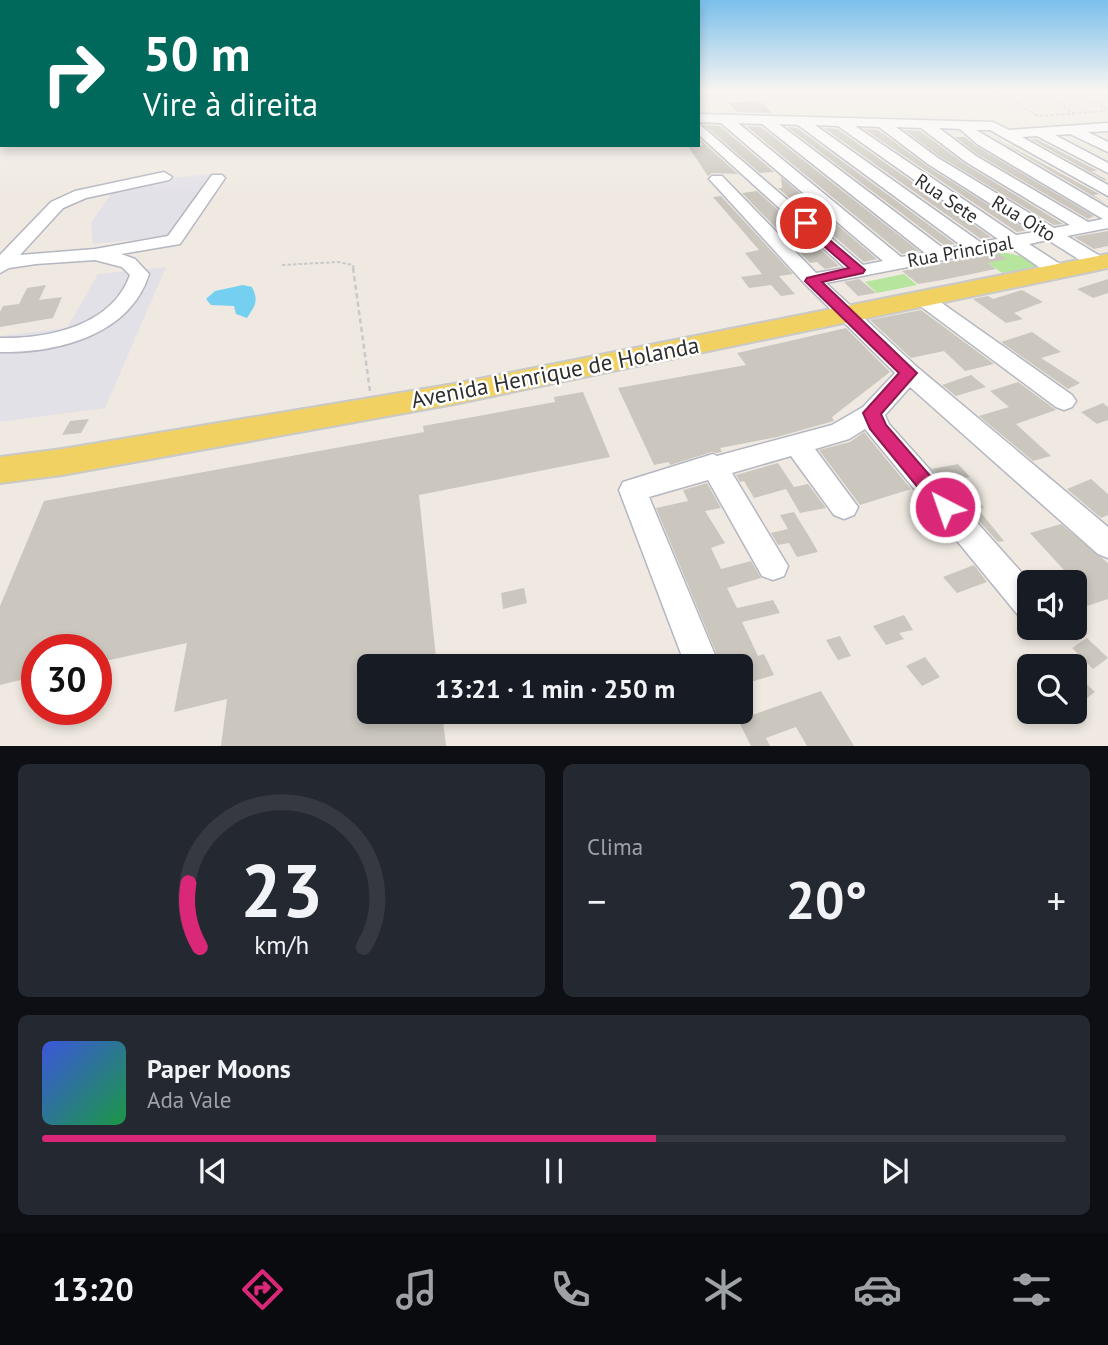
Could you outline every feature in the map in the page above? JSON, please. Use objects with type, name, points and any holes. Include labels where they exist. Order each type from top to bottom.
[{"type":"main road","name":"Avenida Henrique de Holanda","points":[[0,470],[62,462],[454,394],[1103,262]]},
{"type":"street","points":[[733,126],[897,262]]},
{"type":"street","points":[[771,126],[939,254]]},
{"type":"street","points":[[807,126],[977,247]]},
{"type":"street","name":"Rua Sete","points":[[846,126],[909,172],[1056,270]]},
{"type":"street","name":"Rua Oito","points":[[886,126],[933,161],[1103,262]]},
{"type":"street","points":[[926,126],[971,159],[1085,227]]},
{"type":"street","points":[[960,126],[1040,132],[1107,128]]},
{"type":"street","points":[[964,126],[982,141],[1108,215]]},
{"type":"street","points":[[700,129],[858,270]]},
{"type":"street","points":[[1000,130],[1108,191]]},
{"type":"street","points":[[1073,130],[1108,148]]},
{"type":"street","points":[[1040,132],[1108,169]]},
{"type":"street","points":[[718,179],[909,172]]},
{"type":"street","points":[[1046,180],[1081,176]]},
{"type":"street","points":[[1,265],[57,205],[81,194],[164,177]]},
{"type":"street","points":[[1,265],[174,240],[217,177]]},
{"type":"street","points":[[718,179],[845,313],[909,373],[1108,545]]},
{"type":"street","name":"Rua Principal","points":[[812,281],[897,262],[1108,223]]},
{"type":"street","points":[[0,345],[22,346],[59,340],[103,321],[131,298],[140,274],[134,266],[120,258],[82,254]]},
{"type":"street","points":[[922,298],[1064,401]]},
{"type":"street","points":[[698,654],[633,490],[713,465],[840,432],[872,413],[909,373]]},
{"type":"street","points":[[872,413],[878,429],[1017,590]]},
{"type":"street","points":[[797,445],[844,507]]},
{"type":"street","points":[[713,465],[773,566]]},
{"type":"path","points":[[282,265],[338,262],[353,265],[372,408]]},
{"type":"shaded area","points":[[211,174],[167,236],[93,244],[91,223],[113,191],[171,182],[173,178]]},
{"type":"shaded area","points":[[166,267],[105,408],[0,422],[0,336],[67,328],[98,274]]},
{"type":"green space","points":[[1003,252],[1028,258],[1042,267],[1002,273],[978,256]]},
{"type":"green space","points":[[904,274],[917,285],[877,293],[865,282]]},
{"type":"water","points":[[243,285],[252,287],[256,300],[247,318],[236,314],[234,306],[211,305],[206,299],[215,291]]},
{"type":"building","points":[[705,126],[720,126],[774,172],[760,173]]},
{"type":"building","points":[[746,126],[761,127],[919,251],[902,254]]},
{"type":"building","points":[[787,127],[797,128],[955,244],[945,246]]},
{"type":"building","points":[[824,128],[837,129],[991,237],[981,239]]},
{"type":"building","points":[[864,129],[878,130],[927,166],[1028,230],[1017,232]]},
{"type":"building","points":[[904,130],[920,131],[965,164],[1063,224],[1054,225],[939,156]]},
{"type":"building","points":[[955,137],[965,137],[1094,216],[1088,219],[977,154]]},
{"type":"building","points":[[993,137],[1099,194],[1093,195],[1108,205]]},
{"type":"building","points":[[1031,139],[1036,139],[1098,171],[1091,171],[1107,180],[1104,180]]},
{"type":"building","points":[[700,140],[738,174],[712,173],[708,176],[688,147],[703,145]]},
{"type":"building","points":[[781,177],[877,259],[864,262],[778,188],[782,188]]},
{"type":"building","points":[[757,191],[839,266],[825,269],[817,262],[810,263],[742,193]]},
{"type":"building","points":[[721,196],[793,274],[779,276],[795,294],[781,296],[771,285],[749,288],[741,277],[762,274],[745,253],[759,250],[713,197]]},
{"type":"building","points":[[1108,231],[1108,246],[1094,249],[1074,237]]},
{"type":"building","points":[[996,252],[1007,259],[988,263],[996,269],[942,280],[918,284],[902,271]]},
{"type":"building","points":[[859,279],[876,293],[858,296],[844,282]]},
{"type":"building","points":[[1108,279],[1108,293],[1093,298],[1077,289]]},
{"type":"building","points":[[46,285],[39,300],[62,297],[53,318],[0,327],[0,312],[3,306],[19,304],[27,288]]},
{"type":"building","points":[[1022,290],[1043,302],[1014,313],[1023,319],[1006,323],[973,299],[988,296],[993,299]]},
{"type":"building","points":[[921,310],[994,364],[965,371],[944,351],[911,358],[870,320]]},
{"type":"building","points":[[846,328],[890,372],[832,417],[834,421],[777,437],[720,448],[722,452],[712,452],[670,465],[669,462],[654,465],[618,388],[746,365],[737,353]]},
{"type":"building","points":[[1032,332],[1061,352],[1041,358],[1080,383],[1068,389],[1001,342]]},
{"type":"building","points":[[971,375],[986,387],[956,396],[942,385]]},
{"type":"building","points":[[1018,382],[1056,410],[1016,424],[1051,456],[1033,461],[979,416],[1009,407],[990,391]]},
{"type":"building","points":[[583,392],[610,457],[419,495],[436,654],[357,654],[357,724],[443,724],[446,746],[221,746],[227,699],[174,712],[187,643],[112,659],[112,634],[21,634],[21,680],[0,685],[0,606],[44,501],[424,432],[423,426],[555,402],[554,397]]},
{"type":"building","points":[[1103,403],[1108,407],[1108,420],[1097,424],[1081,412]]},
{"type":"building","points":[[89,419],[81,433],[62,435],[70,421]]},
{"type":"building","points":[[864,432],[911,489],[860,505],[819,450],[850,442]]},
{"type":"building","points":[[778,463],[794,487],[808,484],[826,508],[800,513],[786,489],[754,498],[744,481],[740,482],[736,475]]},
{"type":"building","points":[[958,464],[970,477],[959,479],[984,508],[978,509],[1004,541],[998,542],[932,469]]},
{"type":"building","points":[[1091,479],[1108,494],[1108,515],[1101,518],[1067,489]]},
{"type":"building","points":[[707,483],[721,508],[705,511],[725,543],[711,548],[721,569],[751,561],[761,578],[727,588],[737,608],[773,600],[780,613],[742,622],[758,656],[764,654],[774,675],[753,681],[753,654],[717,654],[656,508],[688,501],[683,490]]},
{"type":"building","points":[[794,512],[818,552],[797,557],[789,543],[778,545],[771,533],[788,529],[780,515]]},
{"type":"building","points":[[1061,524],[1108,563],[1108,599],[1087,606],[1087,570],[1064,570],[1030,533]]},
{"type":"building","points":[[974,565],[987,582],[957,593],[943,577]]},
{"type":"building","points":[[524,588],[527,603],[503,609],[501,593]]},
{"type":"building","points":[[904,615],[913,630],[899,633],[904,639],[886,645],[873,626]]},
{"type":"building","points":[[840,636],[851,656],[838,660],[826,640]]},
{"type":"building","points":[[1087,638],[1108,658],[1093,669],[1087,663],[1087,654],[1078,654],[1072,648]]},
{"type":"building","points":[[925,657],[940,677],[922,686],[906,666]]},
{"type":"building","points":[[1087,684],[1095,692],[1087,698]]},
{"type":"building","points":[[821,691],[854,746],[807,746],[796,727],[766,738],[770,746],[751,746],[740,724],[753,724],[753,715]]},
{"type":"route","points":[[806,223],[858,270],[812,281],[909,373],[872,413],[878,429],[945,507]]}]
